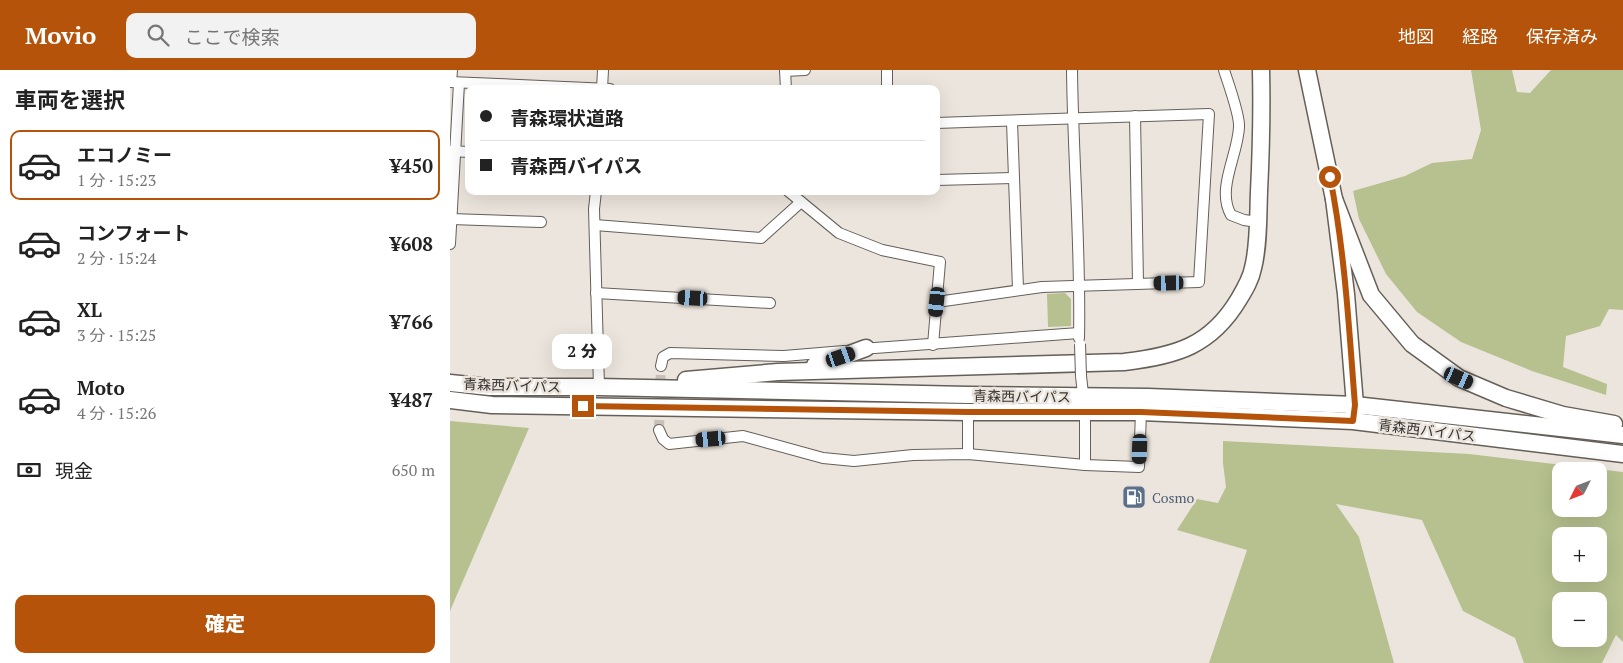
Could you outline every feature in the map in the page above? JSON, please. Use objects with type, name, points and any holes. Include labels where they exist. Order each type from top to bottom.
[{"type":"highway","points":[[599,387],[778,372],[1124,362],[1177,352],[1198,343],[1222,323],[1234,308],[1247,286],[1253,268],[1258,222],[1262,126],[1261,70]]},
{"type":"highway","points":[[1307,70],[1334,199],[1346,294],[1354,413]]},
{"type":"highway","points":[[1334,199],[1371,295],[1412,344],[1459,378],[1506,398],[1563,415],[1623,426]]},
{"type":"highway","points":[[778,372],[828,362],[866,348]]},
{"type":"highway","name":"青森西バイパス","points":[[450,383],[490,387],[599,387],[1084,404],[1141,412],[1354,413],[1623,454]]},
{"type":"highway","name":"青森西バイパス","points":[[450,400],[492,405],[968,412],[1084,404],[1148,397],[1623,435]]},
{"type":"street","points":[[450,244],[453,151],[452,70]]},
{"type":"street","points":[[602,85],[603,70]]},
{"type":"street","points":[[786,85],[785,70],[805,70]]},
{"type":"street","points":[[887,70],[887,85]]},
{"type":"street","points":[[1072,70],[1085,465]]},
{"type":"street","points":[[1224,70],[1240,126],[1227,184],[1227,207],[1231,215],[1244,220],[1258,222]]},
{"type":"street","points":[[453,82],[528,85]]},
{"type":"street","points":[[937,302],[1042,287],[1199,282],[1209,114],[940,123]]},
{"type":"street","points":[[1134,116],[1138,283]]},
{"type":"street","points":[[1012,122],[1018,289]]},
{"type":"street","points":[[940,180],[1013,178]]},
{"type":"street","points":[[596,195],[599,387]]},
{"type":"street","points":[[793,195],[838,233],[882,250],[940,262],[933,345]]},
{"type":"street","points":[[595,225],[761,238],[801,202]]},
{"type":"street","points":[[452,219],[541,222]]},
{"type":"street","points":[[596,293],[770,302]]},
{"type":"street","points":[[661,366],[664,357],[670,353],[784,356],[866,348],[933,345],[1080,333]]},
{"type":"street","points":[[968,412],[968,454]]},
{"type":"street","points":[[659,430],[663,439],[669,444],[743,436],[823,458],[854,461],[913,455],[968,454],[1085,465],[1139,467],[1141,412]]},
{"type":"green space","points":[[1471,70],[1512,70],[1517,92],[1530,93],[1551,70],[1623,70],[1623,310],[1609,309],[1600,326],[1566,336],[1563,367],[1607,384],[1606,395],[1532,371],[1461,342],[1417,312],[1386,274],[1359,219],[1353,191],[1405,176],[1432,163],[1472,159],[1481,130]]},
{"type":"green space","points":[[1065,293],[1071,299],[1071,326],[1048,327],[1047,294]]},
{"type":"green space","points":[[450,421],[529,428],[450,611]]},
{"type":"green space","points":[[1223,441],[1469,454],[1552,464],[1552,518],[1608,518],[1608,470],[1623,472],[1623,642],[1616,635],[1602,663],[1524,663],[1515,638],[1463,611],[1422,520],[1336,504],[1359,537],[1394,663],[1209,663],[1247,550],[1177,530],[1197,499],[1218,503],[1226,487]]},
{"type":"tunnel","points":[[659,430],[661,366]]},
{"type":"place","name":"Cosmo","points":[[1134,497]]},
{"type":"route","points":[[583,406],[968,412],[1141,412],[1353,421],[1355,405],[1346,294],[1330,177]]}]
